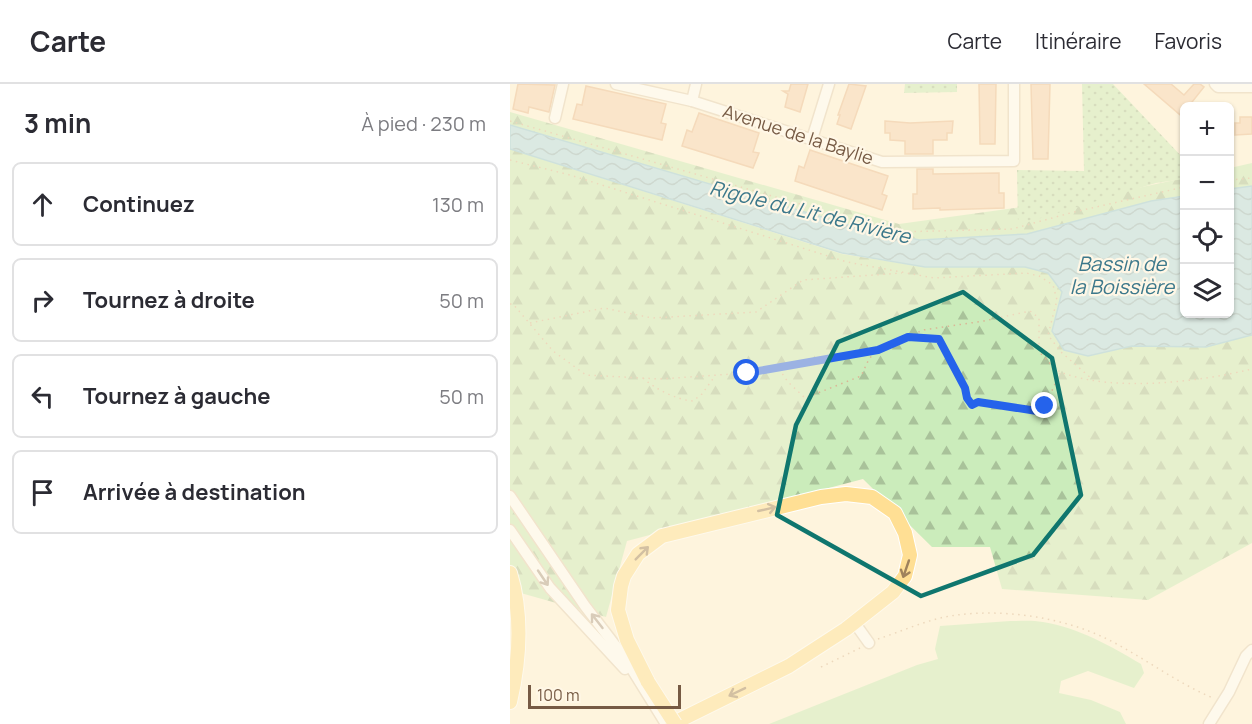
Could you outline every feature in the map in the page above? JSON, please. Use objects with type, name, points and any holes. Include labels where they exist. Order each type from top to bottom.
[{"type":"main road","points":[[846,494],[872,497],[895,513],[905,533],[910,555],[905,576],[893,592],[854,622],[789,666],[673,724],[645,684],[623,631],[618,610],[618,594],[624,576],[638,554],[662,536],[821,497],[846,494]]},
{"type":"main road","points":[[510,573],[518,609],[519,634],[518,658],[510,702]]},
{"type":"street","points":[[555,118],[563,84]]},
{"type":"street","name":"Avenue de la Baylie","points":[[616,84],[692,101],[882,162],[1014,161],[1014,84]]},
{"type":"street","points":[[692,101],[696,84]]},
{"type":"street","points":[[812,139],[830,84]]},
{"type":"street","points":[[1215,84],[1218,87],[1252,87]]},
{"type":"street","points":[[510,496],[585,606],[645,684],[666,724]]},
{"type":"street","points":[[510,530],[550,588],[645,684]]},
{"type":"street","points":[[854,622],[869,643]]},
{"type":"street","points":[[1209,724],[1229,692],[1246,656],[1252,650]]},
{"type":"path","points":[[510,121],[898,232],[1012,229],[1074,212],[1180,188]]},
{"type":"path","points":[[510,160],[570,175],[847,262],[934,278],[1026,273],[1039,276],[1053,285],[1057,300],[1048,335],[1061,352],[1093,380]]},
{"type":"path","points":[[1234,180],[1252,178]]},
{"type":"path","points":[[529,323],[604,308],[652,318],[756,312],[803,280],[904,273]]},
{"type":"path","points":[[510,304],[513,304],[553,351],[586,375],[660,379],[747,373],[878,350],[923,330],[984,321],[1030,311],[1039,318],[1039,352],[1061,373],[1106,383],[1173,382],[1252,369]]},
{"type":"path","points":[[908,337],[939,339],[972,405],[978,402],[1037,411],[1045,406],[1061,373]]},
{"type":"path","points":[[778,367],[788,382],[806,398],[861,376],[869,359],[878,350]]},
{"type":"path","points":[[643,378],[653,387],[681,400],[693,401],[702,394],[716,375]]},
{"type":"path","points":[[821,667],[869,643],[925,623],[956,615],[1009,614],[1051,620],[1103,638],[1190,688],[1222,701]]},
{"type":"highlighted area","points":[[963,292],[1052,358],[1081,495],[1033,555],[921,596],[777,515],[796,425],[838,342]]},
{"type":"green space","points":[[905,84],[957,84],[957,92],[904,93]]},
{"type":"green space","points":[[1082,84],[1113,84],[1180,155],[1180,180],[1156,183],[1018,225],[1017,170],[1084,171]]},
{"type":"green space","points":[[510,112],[899,224],[1100,196],[1180,179],[1180,197],[1151,201],[1027,234],[920,240],[869,231],[510,125]]},
{"type":"green space","points":[[510,149],[842,254],[925,267],[1025,267],[1048,273],[1062,292],[1052,331],[1064,350],[1088,356],[1132,346],[1206,347],[1252,335],[1252,543],[1148,600],[1002,589],[990,547],[932,547],[863,479],[627,541],[606,617],[510,590]]},
{"type":"green space","points":[[1252,163],[1252,186],[1234,188],[1234,167]]},
{"type":"green space","points":[[1039,621],[1082,633],[1141,664],[1144,673],[1134,688],[1088,671],[1061,681],[1059,693],[1091,700],[1120,712],[1126,724],[769,724],[917,665],[938,659],[935,649],[940,626]]},
{"type":"water","name":"Bassin de la Boissière","points":[[510,125],[869,231],[920,240],[1027,234],[1151,201],[1180,197],[1180,318],[1234,318],[1234,188],[1252,186],[1252,335],[1206,347],[1132,346],[1088,356],[1064,350],[1052,331],[1062,292],[1048,273],[1025,267],[925,267],[842,253],[510,149]]},
{"type":"building","points":[[518,84],[555,85],[549,112],[529,107],[528,113],[513,109]]},
{"type":"building","points":[[791,84],[808,84],[800,112],[785,107],[788,94],[783,91],[789,91]]},
{"type":"building","points":[[849,84],[866,86],[851,129],[837,124]]},
{"type":"building","points":[[979,84],[996,84],[995,144],[980,144]]},
{"type":"building","points":[[1031,84],[1050,84],[1048,159],[1033,159]]},
{"type":"building","points":[[1144,84],[1171,84],[1184,95],[1194,84],[1204,87],[1192,102],[1180,102],[1180,115]]},
{"type":"building","points":[[586,86],[666,104],[661,123],[666,124],[662,140],[573,119],[577,104],[582,105]]},
{"type":"building","points":[[699,113],[759,133],[753,152],[759,153],[753,168],[682,146],[687,130],[692,132]]},
{"type":"building","points":[[1240,117],[1252,117],[1252,134],[1235,135],[1235,123],[1240,123]]},
{"type":"building","points":[[885,121],[910,123],[953,121],[952,133],[947,133],[947,140],[933,140],[933,154],[905,154],[905,141],[890,140],[890,133],[885,133]]},
{"type":"building","points":[[810,150],[888,176],[882,194],[887,196],[882,210],[795,181],[799,166],[804,168]]},
{"type":"building","points":[[917,169],[933,169],[933,174],[999,173],[999,193],[1004,193],[1004,208],[913,209],[913,194],[917,194]]},
{"type":"route","points":[[747,373],[878,350],[908,337],[939,339],[972,405],[978,402],[1037,411],[1045,406]]},
{"type":"water label","name":"Rigole du Lit de Rivière","points":[[810,212]]}]
